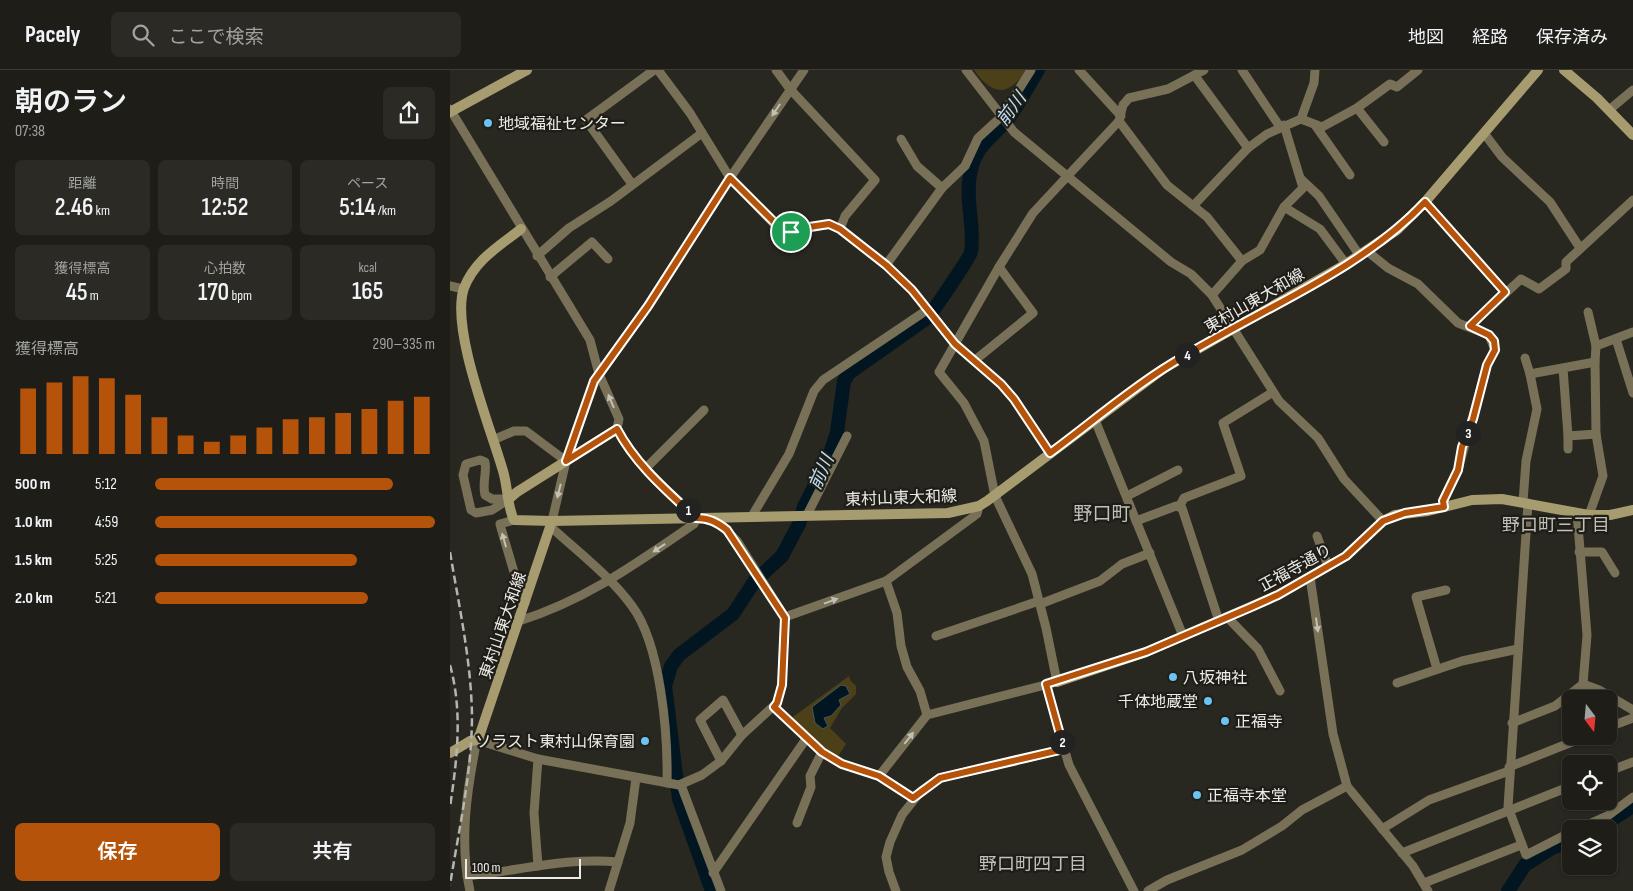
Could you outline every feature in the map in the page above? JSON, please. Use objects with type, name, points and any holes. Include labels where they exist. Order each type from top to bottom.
[{"type":"street","points":[[450,753],[470,740],[477,740],[538,760],[680,785],[702,775],[721,761],[742,735],[774,707],[782,685],[785,618],[760,577],[727,530],[716,522],[700,518],[645,468],[627,448],[617,429],[619,419],[599,374],[590,340],[450,111],[527,70]]},
{"type":"street","points":[[632,184],[586,120],[654,70]]},
{"type":"street","points":[[658,70],[702,133],[730,178],[783,231],[791,232],[829,224],[840,229],[886,265],[912,290],[929,314],[955,344],[1014,399],[1050,453]]},
{"type":"street","points":[[776,70],[790,89],[875,180],[845,216],[840,229]]},
{"type":"street","points":[[551,524],[566,461],[594,381],[648,306],[730,178],[804,70]]},
{"type":"street","points":[[966,70],[1005,121],[1171,262],[1191,274],[1212,295],[1279,401],[1318,438],[1344,479],[1383,521]]},
{"type":"street","points":[[886,265],[942,188],[966,166],[978,138],[1005,121],[1031,70]]},
{"type":"street","points":[[1079,70],[1120,119],[1167,185],[1207,217],[1242,261]]},
{"type":"street","points":[[879,776],[927,715],[1057,682],[1032,574],[995,496],[984,441],[964,403],[939,372],[998,267],[1033,213],[1070,176],[1120,119],[1123,105],[1129,98],[1168,89],[1196,76],[1204,70]]},
{"type":"street","points":[[1212,295],[1242,261],[1260,250],[1284,207],[1303,188],[1282,126],[1242,70]]},
{"type":"street","points":[[1301,119],[1314,84],[1315,70]]},
{"type":"street","points":[[1194,205],[1248,148],[1267,134],[1301,119],[1322,126],[1357,108],[1390,84],[1397,87],[1418,70]]},
{"type":"street","name":"東村山東大和線","points":[[477,740],[551,524],[752,516],[948,513],[979,506],[995,496],[1163,369],[1234,330],[1346,264],[1404,224],[1538,70]]},
{"type":"street","points":[[1564,70],[1609,110],[1633,135]]},
{"type":"street","points":[[1196,76],[1248,148]]},
{"type":"street","points":[[1609,110],[1633,90]]},
{"type":"street","points":[[1357,108],[1384,142]]},
{"type":"street","points":[[1315,125],[1350,175]]},
{"type":"street","points":[[537,256],[569,228],[611,201],[702,133]]},
{"type":"street","points":[[1484,133],[1502,157],[1550,202],[1580,248]]},
{"type":"street","points":[[901,139],[917,166],[942,188]]},
{"type":"street","points":[[1301,179],[1319,196],[1363,253],[1418,284],[1458,323],[1470,326],[1489,335],[1494,341],[1495,350],[1487,365],[1473,419],[1462,447],[1458,470],[1443,501],[1444,507]]},
{"type":"street","points":[[1470,326],[1521,279],[1539,289],[1566,269],[1566,262],[1633,200]]},
{"type":"street","points":[[1425,202],[1505,292]]},
{"type":"street","points":[[1284,207],[1320,229],[1346,264]]},
{"type":"street","points":[[514,520],[463,336],[460,309],[463,289],[480,261],[522,230]]},
{"type":"street","points":[[550,277],[592,242],[608,259]]},
{"type":"street","points":[[974,360],[1033,313],[998,267]]},
{"type":"street","points":[[450,286],[463,289]]},
{"type":"street","points":[[1588,312],[1596,346],[1596,434],[1603,476],[1589,515]]},
{"type":"street","points":[[752,516],[789,454],[814,391],[823,380],[929,314]]},
{"type":"street","points":[[1596,346],[1633,332]]},
{"type":"street","points":[[1616,339],[1633,393]]},
{"type":"street","points":[[1525,358],[1538,410],[1526,461],[1526,502],[1518,649],[1509,769],[1509,811],[1526,855],[1562,837]]},
{"type":"street","points":[[1530,374],[1595,362]]},
{"type":"street","points":[[1563,368],[1568,449]]},
{"type":"street","points":[[1179,507],[1184,498],[1240,476],[1223,423],[1273,392]]},
{"type":"street","points":[[645,468],[704,410]]},
{"type":"street","points":[[1095,420],[1128,496],[1136,521],[1183,636]]},
{"type":"street","points":[[488,512],[490,506],[482,483],[485,462],[480,460],[468,462],[463,475],[471,510],[476,513],[488,512],[617,429]]},
{"type":"street","points":[[493,440],[514,431],[526,431],[566,461]]},
{"type":"street","points":[[1568,436],[1596,434]]},
{"type":"street","points":[[803,515],[847,436]]},
{"type":"street","points":[[1128,496],[1178,470]]},
{"type":"street","points":[[487,497],[509,499]]},
{"type":"street","name":"正福寺通り","points":[[1057,682],[1146,652],[1224,619],[1310,577],[1346,556],[1383,521],[1405,513],[1444,507],[1472,500],[1502,499],[1526,502],[1577,514],[1610,515],[1633,510]]},
{"type":"street","points":[[785,618],[886,581],[977,514],[979,506]]},
{"type":"street","points":[[1136,521],[1176,506],[1182,508],[1224,619],[1258,649],[1280,691]]},
{"type":"street","points":[[1512,723],[1555,706],[1583,684],[1587,635],[1577,514]]},
{"type":"street","points":[[519,621],[553,610],[611,581],[700,518]]},
{"type":"street","points":[[525,603],[520,596],[500,524],[514,520],[551,524],[611,581],[632,606],[644,625],[654,655],[667,753],[667,783]]},
{"type":"street","points":[[1317,536],[1328,566]]},
{"type":"street","points":[[1579,552],[1602,552],[1615,573]]},
{"type":"street","points":[[936,636],[1040,603],[1100,581],[1122,564],[1150,554]]},
{"type":"street","points":[[1310,577],[1333,734],[1347,786],[1402,853],[1426,887],[1521,845]]},
{"type":"street","points":[[886,581],[897,613],[906,667],[920,691],[927,715]]},
{"type":"street","points":[[1437,669],[1416,597],[1446,590]]},
{"type":"street","points":[[1397,683],[1462,661],[1518,649]]},
{"type":"street","points":[[1046,684],[1069,765],[1134,891]]},
{"type":"street","points":[[1583,684],[1598,690],[1633,710]]},
{"type":"street","points":[[721,761],[700,720],[723,700],[742,735]]},
{"type":"street","points":[[774,707],[822,752],[842,764],[879,776],[913,798]]},
{"type":"street","points":[[1618,724],[1633,718]]},
{"type":"street","points":[[714,873],[806,739]]},
{"type":"street","points":[[470,891],[467,876],[465,836],[469,789],[477,740]]},
{"type":"street","points":[[1382,829],[1429,800],[1566,745]]},
{"type":"street","points":[[896,891],[886,857],[902,815],[913,798],[940,778],[1064,749]]},
{"type":"street","points":[[797,823],[811,787],[810,776],[822,752]]},
{"type":"street","points":[[538,760],[534,813],[538,866]]},
{"type":"street","points":[[1617,768],[1633,762]]},
{"type":"street","points":[[609,891],[630,823],[636,778]]},
{"type":"street","points":[[680,785],[720,891]]},
{"type":"street","points":[[1148,891],[1167,880],[1242,850],[1282,826],[1302,810],[1347,786]]},
{"type":"street","points":[[1402,853],[1562,790]]},
{"type":"street","points":[[1598,820],[1609,815],[1633,798]]},
{"type":"street","points":[[467,876],[591,859],[618,862]]},
{"type":"shaded area","points":[[974,70],[1026,70],[1013,85],[1007,89],[1000,90],[987,84]]},
{"type":"shaded area","points":[[849,676],[856,686],[856,694],[842,708],[830,728],[846,744],[837,758],[821,748],[790,719]]},
{"type":"water","points":[[841,685],[846,686],[850,694],[839,700],[841,705],[831,716],[824,718],[828,726],[823,729],[815,723],[812,707]]},
{"type":"waterway","name":"前川","points":[[712,891],[679,799],[665,686],[671,666],[679,655],[733,614],[754,582],[782,556],[799,524],[804,507],[829,457],[837,432],[844,381],[849,373],[927,318],[965,264],[971,252],[972,243],[969,194],[972,164],[981,148],[1010,116],[1038,70]]},
{"type":"waterway","points":[[1611,820],[1633,806]]},
{"type":"waterway","points":[[1508,891],[1525,865],[1562,844]]},
{"type":"railway","points":[[450,552],[467,653],[472,715],[470,758],[450,885]]},
{"type":"railway","points":[[450,665],[458,718],[457,754],[450,807]]},
{"type":"place","name":"地域福祉センター","points":[[488,123]]},
{"type":"place","name":"八坂神社","points":[[1173,677]]},
{"type":"place","name":"千体地蔵堂","points":[[1208,701]]},
{"type":"place","name":"正福寺","points":[[1225,721]]},
{"type":"place","name":"ソラスト東村山保育園","points":[[645,741]]},
{"type":"place","name":"正福寺本堂","points":[[1197,795]]},
{"type":"district","name":"野口町","points":[[1102,513]]},
{"type":"district","name":"野口町三丁目","points":[[1556,525]]},
{"type":"district","name":"野口町四丁目","points":[[1033,864]]},
{"type":"route","points":[[730,178],[779,229],[791,232],[829,224],[840,229],[886,265],[912,290],[955,344],[1001,384],[1014,399],[1050,453],[1163,369],[1360,256],[1397,230],[1425,202],[1505,292],[1470,326],[1489,335],[1494,341],[1495,350],[1487,365],[1473,419],[1462,447],[1458,470],[1443,501],[1444,507],[1395,515],[1383,521],[1366,540],[1346,556],[1278,595],[1249,608],[1146,652],[1046,684],[1064,749],[940,778],[913,798],[879,776],[842,764],[822,752],[774,707],[782,685],[785,618],[737,541],[727,530],[716,522],[705,518],[696,518],[656,480],[627,448],[617,429],[566,461],[594,381],[648,306],[730,178]]}]
